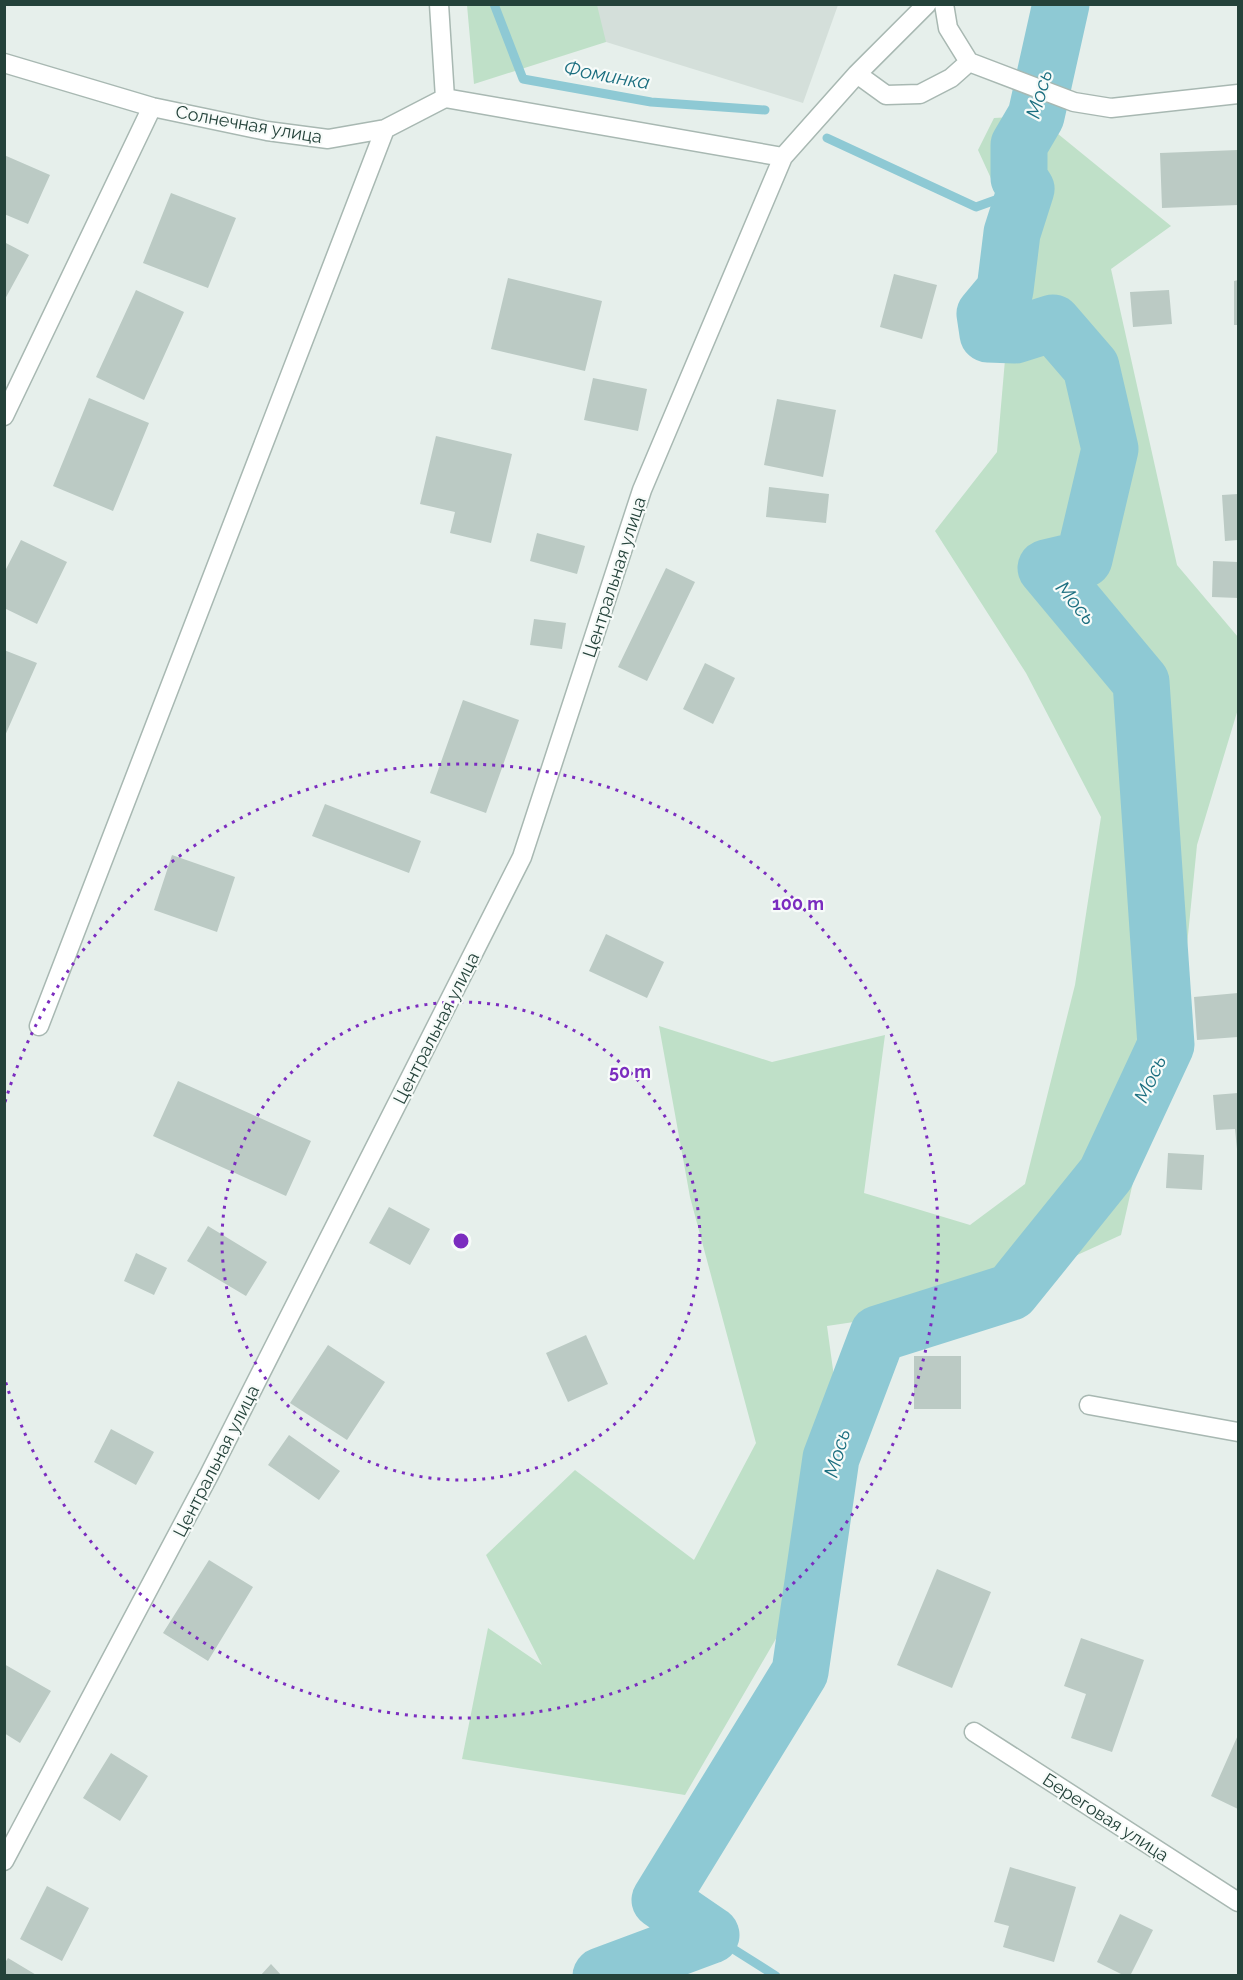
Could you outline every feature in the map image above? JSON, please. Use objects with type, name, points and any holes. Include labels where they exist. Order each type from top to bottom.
[{"type":"street","points":[[439,4],[445,98],[783,157]]},
{"type":"street","name":"Центральная улица","points":[[4,1861],[214,1464],[522,857],[642,490],[783,157],[857,74],[927,4]]},
{"type":"street","points":[[944,4],[948,28],[969,62],[1074,102],[1111,108],[1239,94]]},
{"type":"street","points":[[857,74],[886,95],[920,94],[951,78],[969,62]]},
{"type":"street","points":[[4,63],[152,107]]},
{"type":"street","name":"Солнечная улица","points":[[4,416],[152,107],[267,131],[328,139],[385,129],[445,98]]},
{"type":"street","points":[[39,1026],[385,129]]},
{"type":"street","points":[[1089,1405],[1239,1432]]},
{"type":"street","name":"Береговая улица","points":[[974,1732],[1239,1902]]},
{"type":"shaded area","points":[[560,5],[838,5],[803,103],[561,28]]},
{"type":"green space","points":[[467,5],[597,5],[606,42],[474,84]]},
{"type":"green space","points":[[1036,116],[1171,226],[1111,269],[1177,565],[1238,637],[1238,709],[1197,845],[1187,945],[1121,1235],[968,1305],[827,1326],[852,1508],[685,1795],[462,1759],[488,1628],[542,1665],[486,1555],[575,1470],[694,1560],[756,1443],[690,1197],[659,1026],[772,1062],[885,1035],[864,1193],[970,1225],[1025,1184],[1075,985],[1101,817],[1026,673],[935,531],[997,452],[1016,233],[978,150],[994,118]]},
{"type":"building","points":[[1238,150],[1238,205],[1162,208],[1160,153]]},
{"type":"building","points":[[4,155],[50,175],[28,224],[4,214]]},
{"type":"building","points":[[171,193],[236,218],[208,288],[143,263]]},
{"type":"building","points":[[4,242],[29,255],[4,301]]},
{"type":"building","points":[[894,274],[937,285],[922,339],[880,327]]},
{"type":"building","points":[[508,278],[602,301],[585,371],[491,349]]},
{"type":"building","points":[[1238,280],[1238,325],[1234,325],[1234,281]]},
{"type":"building","points":[[136,290],[184,312],[144,400],[96,377]]},
{"type":"building","points":[[1169,290],[1172,324],[1133,327],[1130,292]]},
{"type":"building","points":[[593,378],[647,389],[638,431],[584,420]]},
{"type":"building","points":[[89,398],[149,423],[113,511],[53,486]]},
{"type":"building","points":[[777,399],[836,410],[823,477],[764,465]]},
{"type":"building","points":[[436,436],[512,454],[491,543],[450,533],[455,512],[420,504]]},
{"type":"building","points":[[769,487],[829,494],[826,523],[766,517]]},
{"type":"building","points":[[1238,494],[1238,540],[1225,541],[1222,495]]},
{"type":"building","points":[[537,533],[585,546],[577,574],[530,561]]},
{"type":"building","points":[[21,540],[67,562],[37,624],[4,608],[4,573]]},
{"type":"building","points":[[1213,561],[1238,562],[1238,598],[1212,597]]},
{"type":"building","points":[[666,568],[695,582],[647,681],[618,667]]},
{"type":"building","points":[[534,619],[566,623],[562,649],[530,645]]},
{"type":"building","points":[[4,650],[37,663],[4,738]]},
{"type":"building","points":[[705,663],[735,678],[713,724],[683,709]]},
{"type":"building","points":[[463,700],[519,720],[486,813],[430,793]]},
{"type":"building","points":[[325,804],[421,841],[409,873],[312,836]]},
{"type":"building","points":[[172,855],[235,877],[217,932],[154,910]]},
{"type":"building","points":[[606,934],[664,962],[647,998],[589,971]]},
{"type":"building","points":[[1238,993],[1238,1037],[1197,1040],[1194,997]]},
{"type":"building","points":[[178,1081],[311,1141],[286,1196],[153,1136]]},
{"type":"building","points":[[1238,1093],[1237,1149],[1235,1129],[1216,1130],[1213,1095]]},
{"type":"building","points":[[1168,1153],[1204,1155],[1202,1190],[1166,1188]]},
{"type":"building","points":[[389,1207],[430,1229],[410,1265],[369,1243]]},
{"type":"building","points":[[208,1226],[267,1262],[246,1296],[187,1261]]},
{"type":"building","points":[[136,1253],[167,1268],[154,1295],[124,1281]]},
{"type":"building","points":[[586,1335],[608,1384],[568,1402],[546,1353]]},
{"type":"building","points":[[328,1345],[385,1382],[347,1440],[290,1403]]},
{"type":"building","points":[[914,1356],[961,1356],[961,1409],[914,1409]]},
{"type":"building","points":[[111,1429],[154,1452],[136,1485],[94,1462]]},
{"type":"building","points":[[289,1435],[340,1471],[319,1500],[268,1465]]},
{"type":"building","points":[[209,1560],[253,1587],[208,1661],[163,1633]]},
{"type":"building","points":[[937,1569],[991,1592],[952,1688],[897,1665]]},
{"type":"building","points":[[1081,1638],[1144,1660],[1112,1752],[1071,1738],[1086,1694],[1064,1686]]},
{"type":"building","points":[[4,1664],[51,1691],[20,1743],[4,1733]]},
{"type":"building","points":[[1238,1735],[1238,1809],[1211,1796]]},
{"type":"building","points":[[111,1753],[148,1776],[120,1821],[83,1798]]},
{"type":"building","points":[[1010,1867],[1076,1887],[1054,1962],[1003,1947],[1009,1926],[994,1922]]},
{"type":"building","points":[[47,1886],[89,1908],[62,1961],[20,1939]]},
{"type":"building","points":[[1120,1914],[1153,1930],[1130,1976],[1125,1976],[1097,1962]]},
{"type":"building","points":[[8,1958],[38,1976],[4,1976],[4,1964]]},
{"type":"building","points":[[271,1964],[282,1976],[260,1976]]},
{"type":"waterway","name":"Фоминка","points":[[494,4],[523,79],[651,102],[765,110]]},
{"type":"waterway","name":"Мось","points":[[711,1935],[660,1900],[800,1672],[831,1458],[878,1334],[1011,1292],[1106,1174],[1166,1045],[1141,682],[1046,568],[1084,559],[1110,449],[1091,367],[1053,323],[1015,335],[988,334],[985,314],[1005,290],[1012,233],[1026,189],[1019,178],[1019,145],[1036,116],[1061,4]]},
{"type":"waterway","name":"Фоминка","points":[[827,138],[976,207],[1026,189]]},
{"type":"waterway","points":[[711,1935],[776,1976]]},
{"type":"waterway","name":"Мось","points":[[601,1976],[711,1935]]}]
